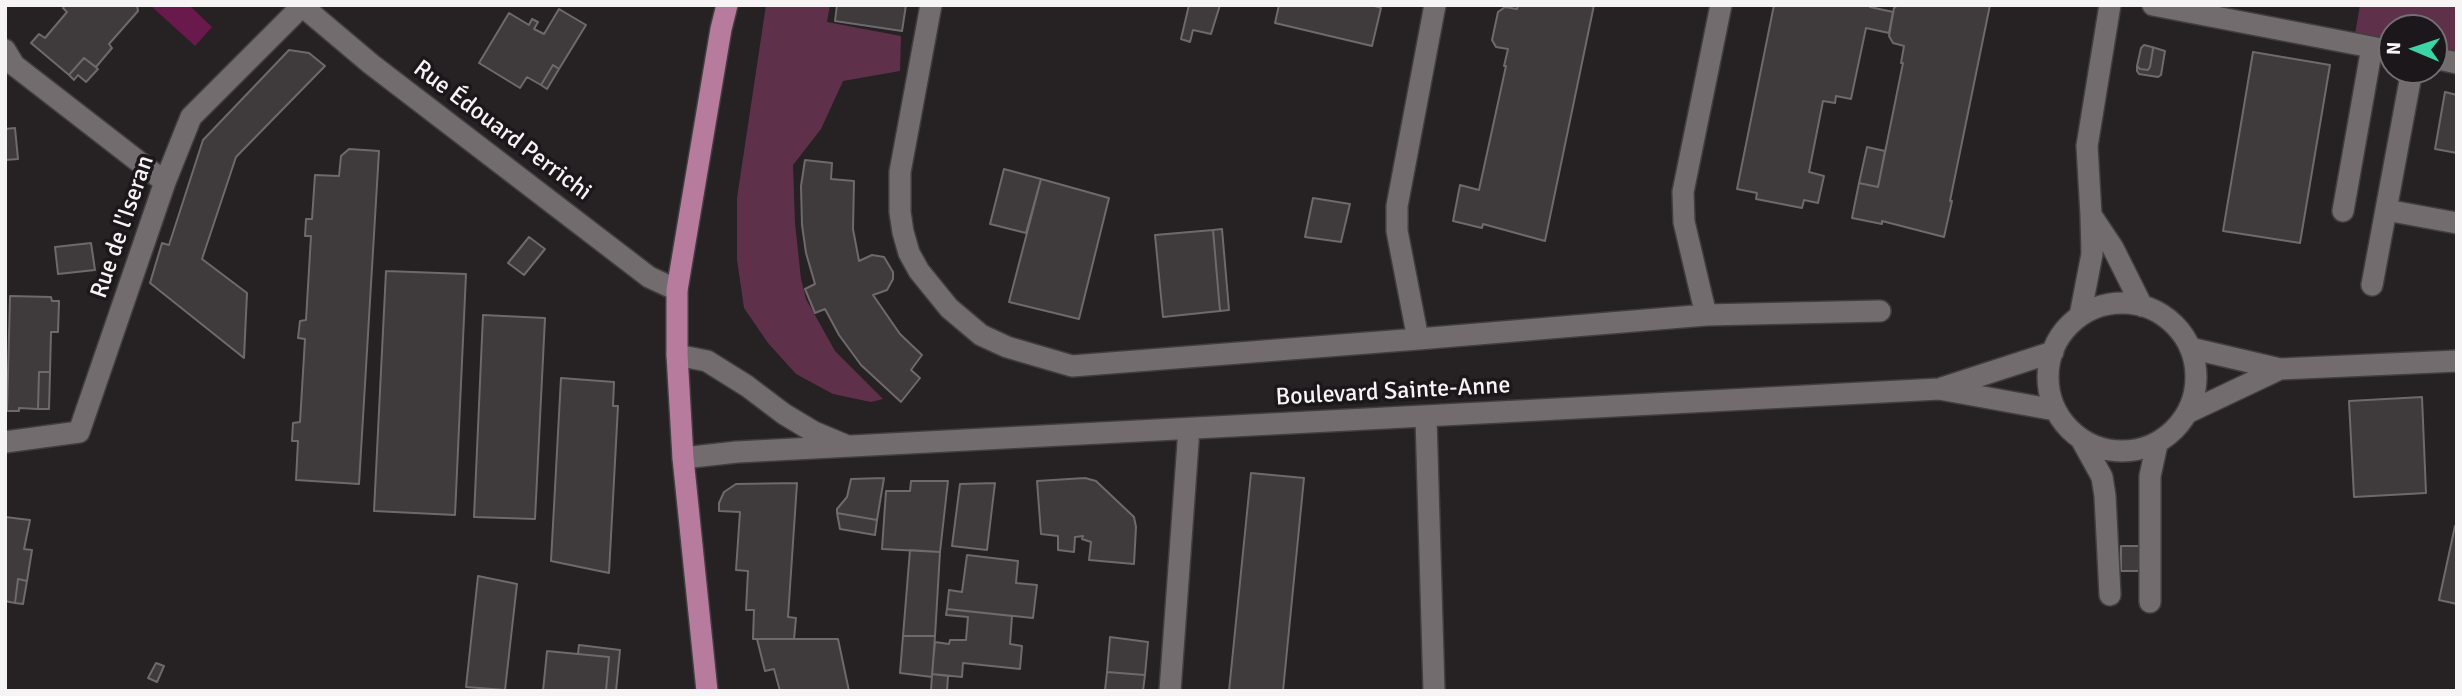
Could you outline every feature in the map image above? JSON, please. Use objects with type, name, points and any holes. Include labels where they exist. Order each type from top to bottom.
[{"type":"main road","points":[[707,691],[683,458],[677,355],[677,290],[727,5]]},
{"type":"street","points":[[931,5],[900,172],[903,232],[909,253],[934,292],[962,321],[981,335],[1007,347],[1072,366],[1706,315],[1880,311]]},
{"type":"street","points":[[1418,339],[1397,231],[1397,206],[1435,5]]},
{"type":"street","points":[[1706,315],[1684,222],[1683,192],[1721,5]]},
{"type":"street","points":[[2080,316],[2092,254],[2087,146],[2110,5]]},
{"type":"street","points":[[2153,5],[2378,48]]},
{"type":"street","name":"Rue Édouard Perrichi","points":[[301,6],[371,64],[649,277],[677,290]]},
{"type":"street","name":"Rue de l'Iseran","points":[[5,442],[79,432],[165,182],[191,117],[301,6]]},
{"type":"street","points":[[5,50],[14,65],[165,182]]},
{"type":"street","points":[[2343,211],[2378,66]]},
{"type":"street","points":[[2372,285],[2409,84]]},
{"type":"street","points":[[2386,210],[2457,223]]},
{"type":"street","points":[[2091,215],[2113,248],[2142,306]]},
{"type":"street","points":[[2109,304],[2142,306],[2171,321],[2190,348],[2196,381],[2194,397],[2188,413],[2179,425],[2157,443],[2132,451],[2105,450],[2081,439],[2066,427],[2055,410],[2049,391],[2048,371],[2053,352],[2064,332],[2080,316],[2109,304]]},
{"type":"street","points":[[2190,348],[2280,369],[2457,360]]},
{"type":"street","name":"Boulevard Sainte-Anne","points":[[1939,389],[2053,352]]},
{"type":"street","name":"Boulevard Sainte-Anne","points":[[677,355],[707,361],[784,414],[814,432],[850,447]]},
{"type":"street","points":[[2188,413],[2280,369]]},
{"type":"street","name":"Boulevard Sainte-Anne","points":[[683,458],[737,452],[1939,389],[2055,410]]},
{"type":"street","points":[[1426,417],[1434,691]]},
{"type":"street","points":[[1170,691],[1189,429]]},
{"type":"street","points":[[2081,439],[2102,477],[2110,595]]},
{"type":"street","points":[[2150,602],[2150,476],[2157,443]]},
{"type":"shaded area","points":[[189,5],[212,27],[195,46],[151,6]]},
{"type":"shaded area","points":[[766,5],[830,5],[827,22],[901,36],[900,71],[843,81],[821,129],[793,165],[795,223],[806,299],[835,351],[883,399],[871,402],[833,394],[796,374],[768,343],[744,308],[737,260],[737,198]]},
{"type":"shaded area","points":[[2360,5],[2457,5],[2457,53],[2448,51],[2448,14],[2378,14],[2378,38],[2355,34]]},
{"type":"building","points":[[65,5],[137,5],[138,11],[109,44],[112,48],[96,67],[84,58],[69,75],[31,43],[39,34],[45,38],[67,12],[63,8]]},
{"type":"building","points":[[837,5],[906,5],[902,31],[835,21]]},
{"type":"building","points":[[1189,5],[1220,5],[1211,34],[1193,30],[1190,42],[1181,39]]},
{"type":"building","points":[[1279,5],[1372,5],[1381,8],[1372,46],[1275,23]]},
{"type":"building","points":[[1518,5],[1594,5],[1545,241],[1483,224],[1482,228],[1453,221],[1460,185],[1479,190],[1506,66],[1508,49],[1496,47],[1492,40],[1498,12],[1505,7],[1517,9]]},
{"type":"building","points":[[1774,5],[1871,5],[1870,7],[1893,12],[1889,33],[1866,28],[1851,99],[1836,96],[1835,103],[1823,101],[1809,172],[1824,176],[1818,203],[1804,200],[1802,208],[1756,199],[1757,193],[1737,189]]},
{"type":"building","points":[[1898,5],[1990,5],[1944,237],[1882,221],[1882,224],[1852,218],[1859,183],[1878,187],[1903,63],[1904,46],[1893,43],[1889,36],[1894,8]]},
{"type":"building","points":[[559,9],[586,25],[559,69],[553,65],[541,85],[527,77],[520,88],[479,63],[509,13],[529,25],[532,19],[538,22],[534,29],[544,34]]},
{"type":"building","points":[[2144,45],[2153,49],[2148,70],[2137,66]]},
{"type":"building","points":[[2152,47],[2165,51],[2161,75],[2158,77],[2139,74],[2137,71],[2137,66],[2148,70],[2150,67]]},
{"type":"building","points":[[289,50],[309,53],[325,66],[236,157],[202,259],[247,293],[244,358],[150,283],[162,243],[169,245],[203,140]]},
{"type":"building","points":[[2253,52],[2330,65],[2300,243],[2223,231]]},
{"type":"building","points":[[84,58],[98,69],[86,82],[78,75],[74,80],[69,75]]},
{"type":"building","points":[[553,65],[559,69],[547,89],[541,85]]},
{"type":"building","points":[[2445,92],[2457,95],[2457,153],[2435,149]]},
{"type":"building","points":[[15,128],[18,159],[5,160],[5,129]]},
{"type":"building","points":[[1867,147],[1885,151],[1878,187],[1859,183]]},
{"type":"building","points":[[349,149],[379,151],[359,484],[296,480],[298,441],[292,441],[293,423],[300,422],[305,339],[298,338],[300,321],[306,320],[311,236],[305,236],[306,219],[312,219],[315,175],[339,176],[341,156]]},
{"type":"building","points":[[805,160],[832,163],[831,179],[854,181],[853,229],[859,261],[872,255],[884,257],[893,272],[893,279],[887,290],[873,295],[900,334],[922,355],[911,370],[920,378],[901,402],[861,365],[839,335],[825,309],[815,313],[805,289],[815,284],[806,253],[802,225],[801,186]]},
{"type":"building","points":[[1004,169],[1041,179],[1026,233],[990,224]]},
{"type":"building","points":[[1041,179],[1109,198],[1079,319],[1009,302]]},
{"type":"building","points":[[1313,198],[1350,204],[1341,242],[1305,237]]},
{"type":"building","points":[[1222,229],[1229,310],[1220,311],[1213,230]]},
{"type":"building","points":[[1213,230],[1220,311],[1163,317],[1155,235]]},
{"type":"building","points":[[529,237],[545,249],[524,275],[508,263]]},
{"type":"building","points":[[91,243],[95,270],[58,274],[55,247]]},
{"type":"building","points":[[386,271],[466,274],[455,515],[374,511]]},
{"type":"building","points":[[10,296],[51,297],[52,301],[59,301],[58,332],[51,332],[50,372],[39,372],[38,409],[19,408],[19,411],[7,411]]},
{"type":"building","points":[[483,315],[545,318],[535,519],[474,517]]},
{"type":"building","points":[[39,372],[50,372],[49,409],[38,409]]},
{"type":"building","points":[[561,378],[614,382],[613,406],[618,406],[609,573],[551,561]]},
{"type":"building","points":[[2422,397],[2426,493],[2354,497],[2349,401]]},
{"type":"building","points":[[1251,473],[1304,478],[1283,691],[1229,691]]},
{"type":"building","points":[[884,478],[877,520],[837,513],[837,509],[847,497],[851,479]]},
{"type":"building","points":[[1085,478],[1096,481],[1134,517],[1134,564],[1089,560],[1091,542],[1082,539],[1083,536],[1075,537],[1074,552],[1058,550],[1058,536],[1041,534],[1037,481]]},
{"type":"building","points":[[911,481],[948,481],[940,552],[882,549],[886,491],[910,491]]},
{"type":"building","points":[[797,483],[788,617],[796,618],[794,639],[753,639],[754,610],[746,610],[748,571],[736,570],[740,512],[719,511],[719,503],[724,492],[736,484]]},
{"type":"building","points":[[995,483],[987,550],[952,546],[960,484]]},
{"type":"building","points":[[837,513],[877,520],[875,535],[840,529]]},
{"type":"building","points":[[5,517],[30,520],[24,549],[32,550],[27,581],[18,579],[15,603],[5,601]]},
{"type":"building","points":[[2457,526],[2457,604],[2439,600]]},
{"type":"building","points":[[2121,546],[2139,546],[2139,571],[2121,571]]},
{"type":"building","points":[[910,550],[940,552],[935,636],[903,636]]},
{"type":"building","points":[[967,555],[1018,561],[1016,583],[1037,585],[1033,618],[947,609],[949,590],[962,592]]},
{"type":"building","points":[[478,576],[517,584],[505,690],[466,687]]},
{"type":"building","points":[[18,579],[27,581],[23,604],[15,603]]},
{"type":"building","points":[[947,609],[1012,616],[1010,644],[1022,646],[1020,669],[963,663],[962,677],[932,674],[935,642],[949,644],[950,640],[966,640],[968,617],[946,615]]},
{"type":"building","points":[[903,636],[935,636],[932,677],[900,673]]},
{"type":"building","points":[[1110,637],[1148,642],[1145,675],[1107,672]]},
{"type":"building","points":[[757,639],[838,639],[849,691],[780,691],[774,669],[765,671]]},
{"type":"building","points":[[579,645],[620,650],[616,691],[606,691],[609,657],[578,654]]},
{"type":"building","points":[[547,651],[609,657],[606,691],[543,691]]},
{"type":"building","points":[[156,663],[164,666],[157,682],[148,678]]},
{"type":"building","points":[[1107,672],[1145,675],[1143,691],[1105,690]]},
{"type":"building","points":[[932,674],[948,676],[947,691],[931,691]]}]
